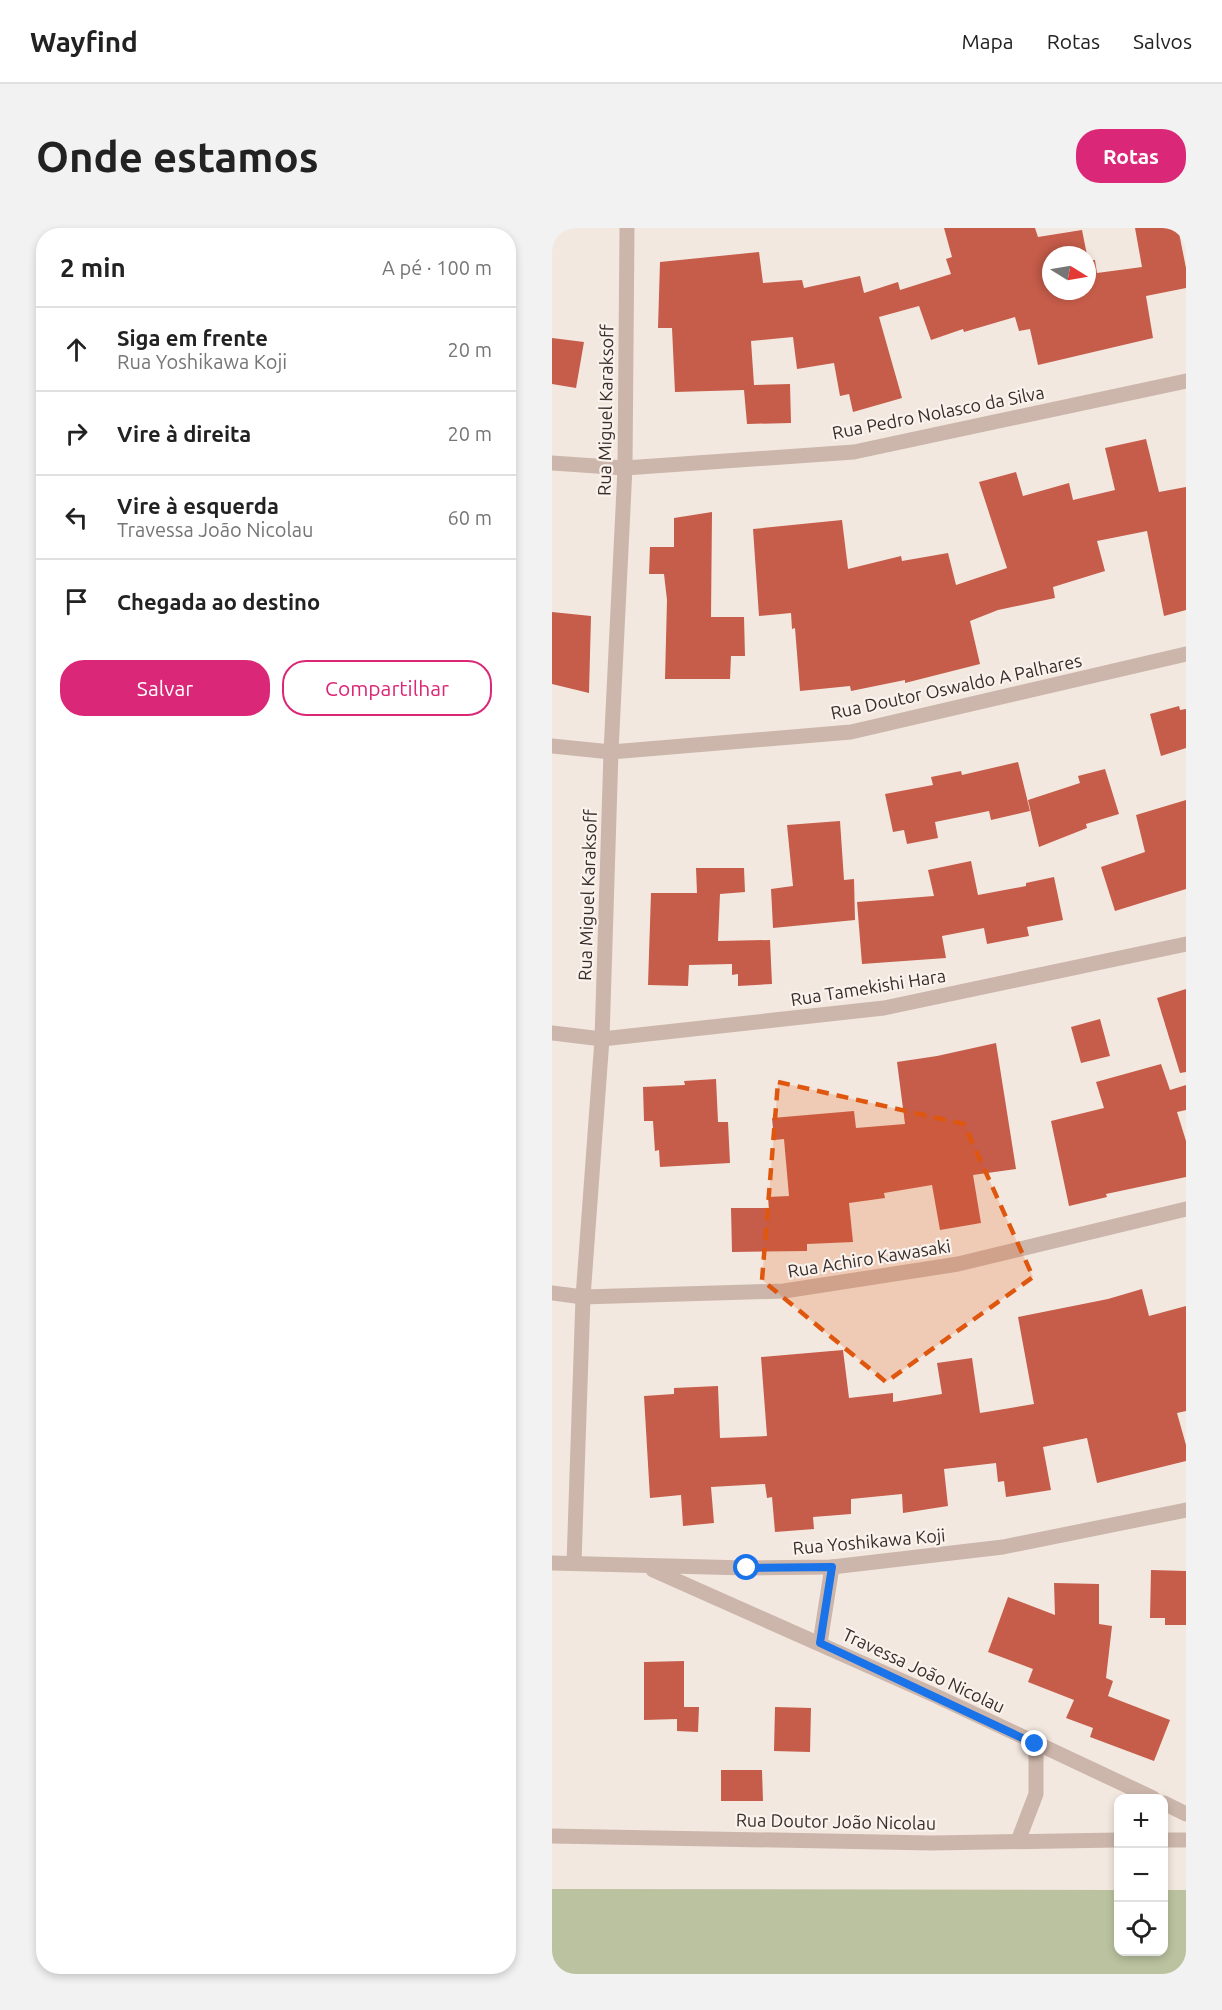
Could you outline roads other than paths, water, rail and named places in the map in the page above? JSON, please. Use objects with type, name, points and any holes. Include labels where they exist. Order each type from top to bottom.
[{"type":"street","name":"Rua Miguel Karaksoff","points":[[574,1563],[583,1298],[602,1040],[610,752],[625,468],[627,228]]},
{"type":"street","name":"Rua Pedro Nolasco da Silva","points":[[552,463],[625,468],[854,452],[1186,381]]},
{"type":"street","name":"Rua Doutor Oswaldo A Palhares","points":[[552,746],[610,752],[851,732],[1186,654]]},
{"type":"street","name":"Rua Tamekishi Hara","points":[[552,1033],[602,1040],[884,1008],[1186,944]]},
{"type":"street","name":"Rua Achiro Kawasaki","points":[[552,1293],[583,1298],[784,1291],[958,1264],[1186,1209]]},
{"type":"street","name":"Rua Yoshikawa Koji","points":[[552,1563],[832,1567],[1003,1547],[1186,1510]]},
{"type":"street","name":"Travessa João Nicolau","points":[[645,1566],[820,1643],[1144,1794]]},
{"type":"street","points":[[820,1643],[832,1567]]},
{"type":"street","points":[[1018,1841],[1036,1794],[1035,1744]]},
{"type":"street","points":[[1168,1805],[1186,1814]]},
{"type":"street","name":"Rua Doutor João Nicolau","points":[[552,1836],[932,1843],[1114,1840]]},
{"type":"street","points":[[1168,1840],[1186,1840]]}]
